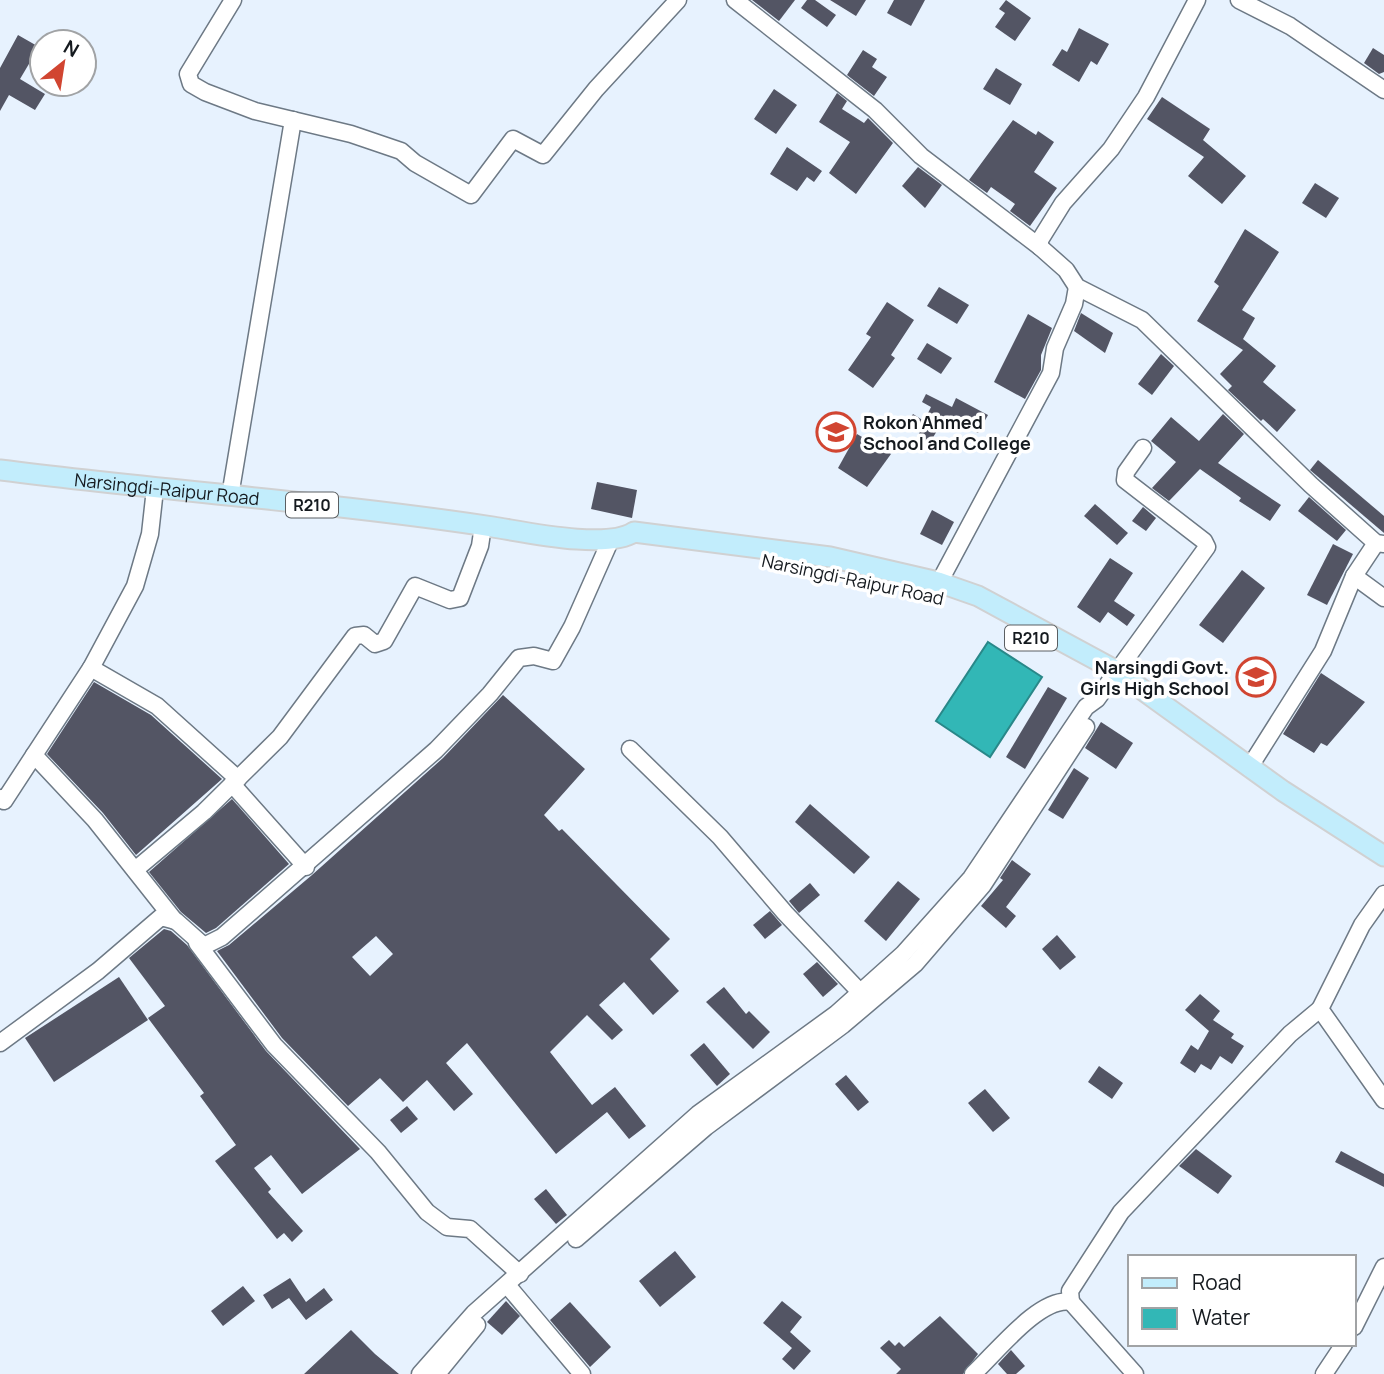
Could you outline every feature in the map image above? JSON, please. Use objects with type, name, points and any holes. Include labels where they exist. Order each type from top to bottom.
[{"type":"main road","name":"Narsingdi-Raipur Road","points":[[0,470],[483,526],[569,539],[618,539],[634,532],[743,544],[830,557],[935,588],[978,596],[1112,676],[1384,856]]},
{"type":"main road","name":"Narsingdi-Raipur Road","points":[[1112,676],[1276,801],[1384,870]]},
{"type":"street","points":[[233,0],[211,32],[188,79],[205,93],[255,111],[351,134],[401,152],[471,195],[513,139],[543,155],[596,89],[678,0]]},
{"type":"street","points":[[735,0],[875,110],[921,156],[1040,247],[1066,270],[1077,287],[1142,320],[1311,485],[1380,543],[1354,576],[1323,651],[1250,768]]},
{"type":"street","points":[[1040,247],[1040,240],[1063,203],[1111,149],[1146,97],[1196,0]]},
{"type":"street","points":[[1238,0],[1290,26],[1384,90]]},
{"type":"street","points":[[230,496],[293,120]]},
{"type":"street","points":[[935,588],[1051,373],[1055,348],[1074,304],[1077,287]]},
{"type":"street","points":[[437,1374],[520,1274],[698,1114],[836,1014],[903,954],[971,878],[1086,707],[1097,699],[1207,547],[1204,541],[1125,480],[1126,472],[1143,448]]},
{"type":"street","points":[[1,802],[91,668],[135,586],[150,534],[155,489]]},
{"type":"street","points":[[135,870],[280,737],[355,636],[364,635],[375,644],[384,641],[415,586],[450,600],[460,598],[480,545],[483,526]]},
{"type":"street","points":[[197,943],[208,947],[215,943],[306,867],[462,725],[519,657],[534,656],[553,661],[618,539]]},
{"type":"street","points":[[1354,576],[1384,598]]},
{"type":"street","points":[[91,668],[157,706],[235,781],[306,867]]},
{"type":"street","points":[[420,1374],[474,1313],[509,1288],[706,1127],[843,1025],[915,964],[983,885],[1058,772],[1095,711],[1097,699]]},
{"type":"street","points":[[630,749],[720,837],[785,914],[860,992]]},
{"type":"street","points":[[34,755],[94,820],[197,943],[274,1045],[378,1153],[427,1212],[447,1227],[470,1229],[520,1274]]},
{"type":"street","points":[[1135,1374],[1071,1302],[1070,1290],[1121,1212],[1282,1042],[1321,1009],[1362,925],[1384,894]]},
{"type":"street","points":[[0,1044],[98,971],[162,917],[176,921]]},
{"type":"street","points":[[1321,1009],[1384,1100]]},
{"type":"street","points":[[1356,1323],[1384,1267]]},
{"type":"street","points":[[509,1288],[582,1374]]},
{"type":"street","points":[[973,1374],[1036,1313],[1060,1300],[1071,1302]]},
{"type":"street","points":[[1324,1374],[1343,1346]]},
{"type":"water","points":[[988,642],[1042,677],[990,757],[936,721]]},
{"type":"building","points":[[752,0],[795,0],[779,21]]},
{"type":"building","points":[[807,0],[815,0],[836,15],[827,27],[801,8]]},
{"type":"building","points":[[830,0],[866,0],[856,16]]},
{"type":"building","points":[[894,0],[925,0],[911,26],[887,13]]},
{"type":"building","points":[[1006,0],[1031,18],[1015,41],[995,27],[1005,13],[999,9]]},
{"type":"building","points":[[1079,28],[1109,44],[1097,65],[1091,61],[1079,82],[1052,65],[1062,49],[1067,52]]},
{"type":"building","points":[[18,35],[28,41],[28,66],[20,79],[28,84],[28,98],[42,98],[35,110],[9,95],[0,111],[0,68]]},
{"type":"building","points":[[1373,48],[1384,55],[1384,72],[1379,74],[1364,63]]},
{"type":"building","points":[[863,50],[877,59],[872,67],[887,77],[874,96],[847,75]]},
{"type":"building","points":[[996,68],[1022,84],[1010,105],[983,89]]},
{"type":"building","points":[[774,89],[797,105],[776,134],[754,119]]},
{"type":"building","points":[[837,93],[847,101],[842,109],[864,123],[868,118],[893,143],[856,194],[829,173],[850,142],[819,122]]},
{"type":"building","points":[[1162,97],[1210,129],[1203,140],[1246,176],[1222,204],[1188,176],[1204,157],[1147,119]]},
{"type":"building","points":[[1013,120],[1036,135],[1038,131],[1054,142],[1034,172],[1057,188],[1030,226],[1010,211],[1015,204],[991,187],[987,193],[969,180]]},
{"type":"building","points":[[787,147],[822,171],[814,182],[807,177],[797,191],[770,174]]},
{"type":"building","points":[[918,167],[942,185],[925,208],[902,186]]},
{"type":"building","points":[[1315,183],[1339,198],[1326,218],[1302,203]]},
{"type":"building","points":[[1245,229],[1279,252],[1242,310],[1255,318],[1243,339],[1276,366],[1263,382],[1296,410],[1277,432],[1228,390],[1232,386],[1220,374],[1243,350],[1197,321],[1219,286],[1214,282]]},
{"type":"building","points":[[939,287],[969,305],[957,324],[927,306]]},
{"type":"building","points":[[887,302],[914,320],[891,355],[895,358],[873,388],[848,370],[871,337],[866,334]]},
{"type":"building","points":[[1081,313],[1113,333],[1105,353],[1074,331]]},
{"type":"building","points":[[1028,314],[1052,328],[1041,355],[1041,370],[1025,399],[994,382]]},
{"type":"building","points":[[927,343],[952,358],[941,374],[917,359]]},
{"type":"building","points":[[1161,354],[1174,366],[1152,395],[1138,384]]},
{"type":"building","points":[[926,394],[952,407],[956,398],[988,415],[978,433],[946,416],[929,444],[917,437],[920,432],[907,424],[913,414],[924,421],[931,407],[922,402]]},
{"type":"building","points":[[1223,414],[1244,434],[1218,463],[1281,505],[1270,521],[1239,501],[1241,498],[1200,469],[1169,501],[1152,488],[1176,462],[1151,441],[1171,417],[1199,441]]},
{"type":"building","points":[[857,434],[891,454],[867,487],[838,468]]},
{"type":"building","points":[[1318,460],[1384,516],[1384,533],[1310,470]]},
{"type":"building","points":[[597,482],[637,490],[632,518],[591,509]]},
{"type":"building","points":[[1309,497],[1346,530],[1337,541],[1298,511]]},
{"type":"building","points":[[1095,504],[1128,533],[1117,545],[1084,516]]},
{"type":"building","points":[[1143,507],[1156,518],[1146,531],[1132,521]]},
{"type":"building","points":[[932,510],[954,522],[942,545],[920,534]]},
{"type":"building","points":[[1333,544],[1353,554],[1327,605],[1307,595]]},
{"type":"building","points":[[1110,558],[1133,573],[1114,601],[1135,615],[1127,626],[1108,612],[1100,623],[1077,607]]},
{"type":"building","points":[[1242,570],[1265,588],[1223,643],[1199,625]]},
{"type":"building","points":[[1321,673],[1365,702],[1327,746],[1321,743],[1314,753],[1283,734]]},
{"type":"building","points":[[94,682],[151,715],[222,779],[136,855],[103,813],[47,754]]},
{"type":"building","points":[[1048,687],[1067,698],[1025,769],[1006,757]]},
{"type":"building","points":[[503,695],[585,769],[544,815],[559,831],[562,829],[670,939],[650,959],[679,991],[653,1015],[624,982],[599,1005],[623,1030],[612,1040],[587,1015],[550,1052],[592,1105],[615,1087],[646,1126],[629,1139],[607,1112],[556,1154],[467,1043],[446,1063],[473,1094],[454,1111],[427,1080],[403,1102],[380,1078],[348,1106],[282,1038],[217,951],[229,945],[312,875],[443,758]],"holes":[[[376,936],[393,954],[370,976],[352,957]]]},
{"type":"building","points":[[1101,722],[1133,743],[1116,769],[1085,748]]},
{"type":"building","points":[[1074,768],[1089,778],[1063,819],[1048,810]]},
{"type":"building","points":[[232,799],[289,864],[216,928],[206,933],[181,912],[149,872]]},
{"type":"building","points":[[810,804],[870,857],[854,874],[795,822]]},
{"type":"building","points":[[1012,860],[1031,874],[1006,907],[1016,916],[1006,928],[981,906],[1003,880],[1000,878]]},
{"type":"building","points":[[898,881],[920,899],[886,941],[864,921]]},
{"type":"building","points":[[810,883],[820,895],[799,913],[789,901]]},
{"type":"building","points":[[770,911],[782,925],[765,939],[753,925]]},
{"type":"building","points":[[164,929],[171,931],[187,945],[266,1051],[360,1149],[302,1194],[271,1155],[254,1168],[271,1189],[268,1192],[303,1231],[292,1242],[284,1233],[277,1239],[215,1161],[236,1145],[200,1096],[204,1093],[148,1018],[165,1006],[129,958]]},
{"type":"building","points":[[1057,935],[1076,957],[1060,970],[1042,949]]},
{"type":"building","points":[[817,962],[838,984],[823,997],[803,974]]},
{"type":"building","points":[[119,977],[148,1020],[54,1082],[25,1038]]},
{"type":"building","points":[[724,987],[746,1014],[749,1011],[770,1032],[753,1049],[706,1002]]},
{"type":"building","points":[[1200,994],[1220,1011],[1213,1020],[1234,1034],[1231,1038],[1244,1046],[1232,1064],[1220,1056],[1211,1070],[1201,1064],[1195,1073],[1180,1063],[1191,1045],[1198,1050],[1209,1031],[1185,1010]]},
{"type":"building","points":[[704,1043],[730,1074],[717,1086],[690,1055]]},
{"type":"building","points":[[1099,1066],[1123,1083],[1112,1099],[1088,1082]]},
{"type":"building","points":[[846,1075],[869,1102],[858,1111],[835,1084]]},
{"type":"building","points":[[985,1089],[1010,1118],[993,1132],[968,1103]]},
{"type":"building","points":[[407,1106],[418,1119],[401,1133],[390,1120]]},
{"type":"building","points":[[1196,1149],[1232,1176],[1218,1194],[1179,1166]]},
{"type":"building","points":[[1341,1151],[1384,1174],[1384,1187],[1335,1162]]},
{"type":"building","points":[[546,1189],[567,1215],[556,1224],[534,1199]]},
{"type":"building","points":[[675,1251],[696,1277],[660,1307],[639,1281]]},
{"type":"building","points":[[290,1278],[306,1302],[324,1288],[333,1300],[306,1320],[289,1298],[272,1309],[263,1295]]},
{"type":"building","points":[[243,1286],[255,1301],[223,1326],[211,1311]]},
{"type":"building","points":[[506,1301],[520,1316],[502,1335],[487,1322]]},
{"type":"building","points":[[782,1301],[802,1317],[790,1332],[811,1351],[794,1370],[782,1359],[792,1348],[763,1323]]},
{"type":"building","points":[[570,1302],[611,1347],[590,1367],[550,1320]]},
{"type":"building","points":[[940,1316],[978,1354],[963,1374],[896,1374],[901,1369],[880,1348],[889,1340],[895,1346],[899,1342],[904,1347]]},
{"type":"building","points":[[351,1330],[375,1354],[399,1374],[304,1374]]},
{"type":"building","points":[[1011,1350],[1025,1366],[1016,1374],[1007,1374],[998,1364]]},
{"type":"place","name":"Rokon Ahmed School and College","points":[[836,432]]},
{"type":"place","name":"Narsingdi Govt. Girls High School","points":[[1256,677]]}]
